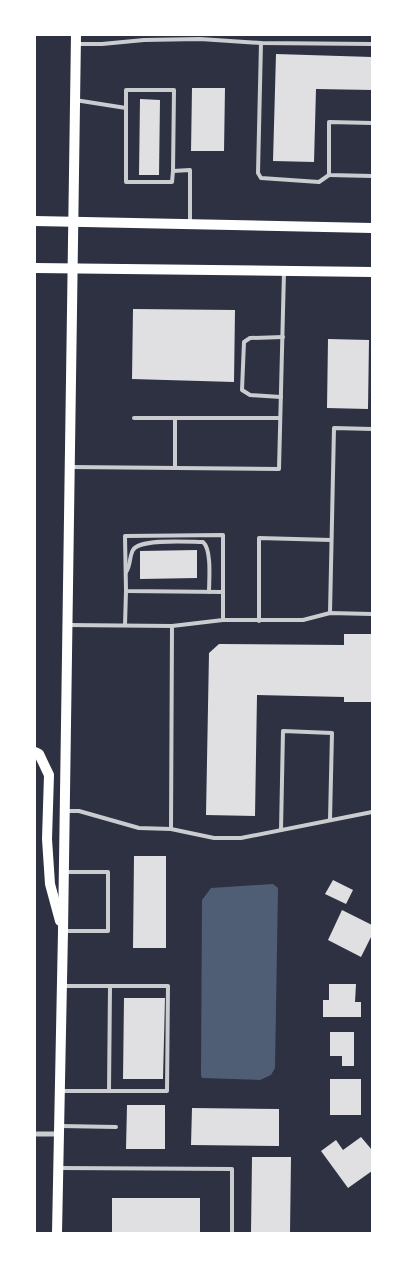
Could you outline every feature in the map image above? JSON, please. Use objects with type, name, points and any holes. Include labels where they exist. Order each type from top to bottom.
[{"type":"main road","points":[[57,1233],[76,39]]},
{"type":"main road","points":[[35,221],[372,228]]},
{"type":"main road","points":[[35,268],[372,272]]},
{"type":"main road","points":[[35,752],[38,754],[49,775],[47,840],[50,884],[63,931]]},
{"type":"street","points":[[35,1134],[59,1130]]},
{"type":"lane","points":[[76,39],[102,44],[144,40],[200,39],[261,43],[372,44]]},
{"type":"lane","points":[[261,43],[258,173],[262,178],[316,182],[329,175],[372,176]]},
{"type":"lane","points":[[126,90],[174,90],[173,171],[172,182],[126,182],[126,90]]},
{"type":"lane","points":[[74,99],[126,108]]},
{"type":"lane","points":[[329,175],[329,122],[372,123]]},
{"type":"lane","points":[[173,171],[190,170],[190,224]]},
{"type":"lane","points":[[69,467],[279,469],[284,272]]},
{"type":"lane","points":[[281,397],[247,394],[242,390],[242,380],[245,340],[250,338],[283,337]]},
{"type":"lane","points":[[134,418],[280,418]]},
{"type":"lane","points":[[175,468],[176,418]]},
{"type":"lane","points":[[330,613],[334,428],[372,429]]},
{"type":"lane","points":[[125,625],[125,536],[223,535],[223,620]]},
{"type":"lane","points":[[258,620],[259,538],[331,540]]},
{"type":"lane","points":[[126,572],[130,567],[132,551],[136,546],[150,542],[203,542],[206,545],[209,556],[209,592]]},
{"type":"lane","points":[[126,591],[223,592]]},
{"type":"lane","points":[[67,625],[172,626],[223,620],[303,620],[330,613],[372,614]]},
{"type":"lane","points":[[171,829],[172,626]]},
{"type":"lane","points":[[281,830],[283,731],[332,733],[330,820]]},
{"type":"lane","points":[[65,811],[79,811],[139,828],[171,829],[214,838],[240,838],[372,812]]},
{"type":"lane","points":[[63,931],[108,931],[108,872],[64,872]]},
{"type":"lane","points":[[60,1091],[167,1091],[168,986],[62,986]]},
{"type":"lane","points":[[108,1091],[110,987]]},
{"type":"lane","points":[[59,1130],[116,1127]]},
{"type":"lane","points":[[58,1168],[232,1169],[232,1233]]},
{"type":"water","points":[[273,884],[278,888],[275,1068],[271,1075],[260,1080],[202,1078],[202,900],[211,888]]},
{"type":"building","points":[[276,54],[372,57],[372,90],[316,89],[314,162],[273,161]]},
{"type":"building","points":[[192,88],[225,88],[224,151],[191,151]]},
{"type":"building","points":[[140,99],[160,100],[159,175],[139,175]]},
{"type":"building","points":[[133,309],[235,310],[234,382],[132,379]]},
{"type":"building","points":[[328,339],[369,340],[368,409],[327,408]]},
{"type":"building","points":[[197,550],[197,578],[140,579],[140,551]]},
{"type":"building","points":[[344,634],[372,634],[372,702],[344,702],[344,697],[257,695],[255,816],[206,815],[209,653],[219,644],[344,645]]},
{"type":"building","points":[[134,856],[166,856],[166,948],[133,948]]},
{"type":"building","points":[[333,880],[353,890],[346,904],[325,894]]},
{"type":"building","points":[[342,910],[372,925],[372,935],[361,957],[328,940]]},
{"type":"building","points":[[329,984],[356,984],[355,1002],[361,1002],[361,1017],[323,1017],[323,1000],[329,1000]]},
{"type":"building","points":[[124,998],[165,998],[163,1079],[123,1079]]},
{"type":"building","points":[[330,1032],[354,1032],[354,1066],[342,1066],[342,1056],[330,1056]]},
{"type":"building","points":[[330,1079],[361,1079],[361,1115],[330,1115]]},
{"type":"building","points":[[127,1105],[165,1105],[165,1149],[126,1149]]},
{"type":"building","points":[[192,1108],[279,1109],[279,1146],[191,1145]]},
{"type":"building","points":[[361,1137],[372,1150],[372,1171],[348,1188],[321,1151],[336,1140],[343,1150]]},
{"type":"building","points":[[252,1157],[291,1157],[290,1233],[251,1233]]},
{"type":"building","points":[[112,1198],[200,1198],[200,1233],[112,1233]]}]
